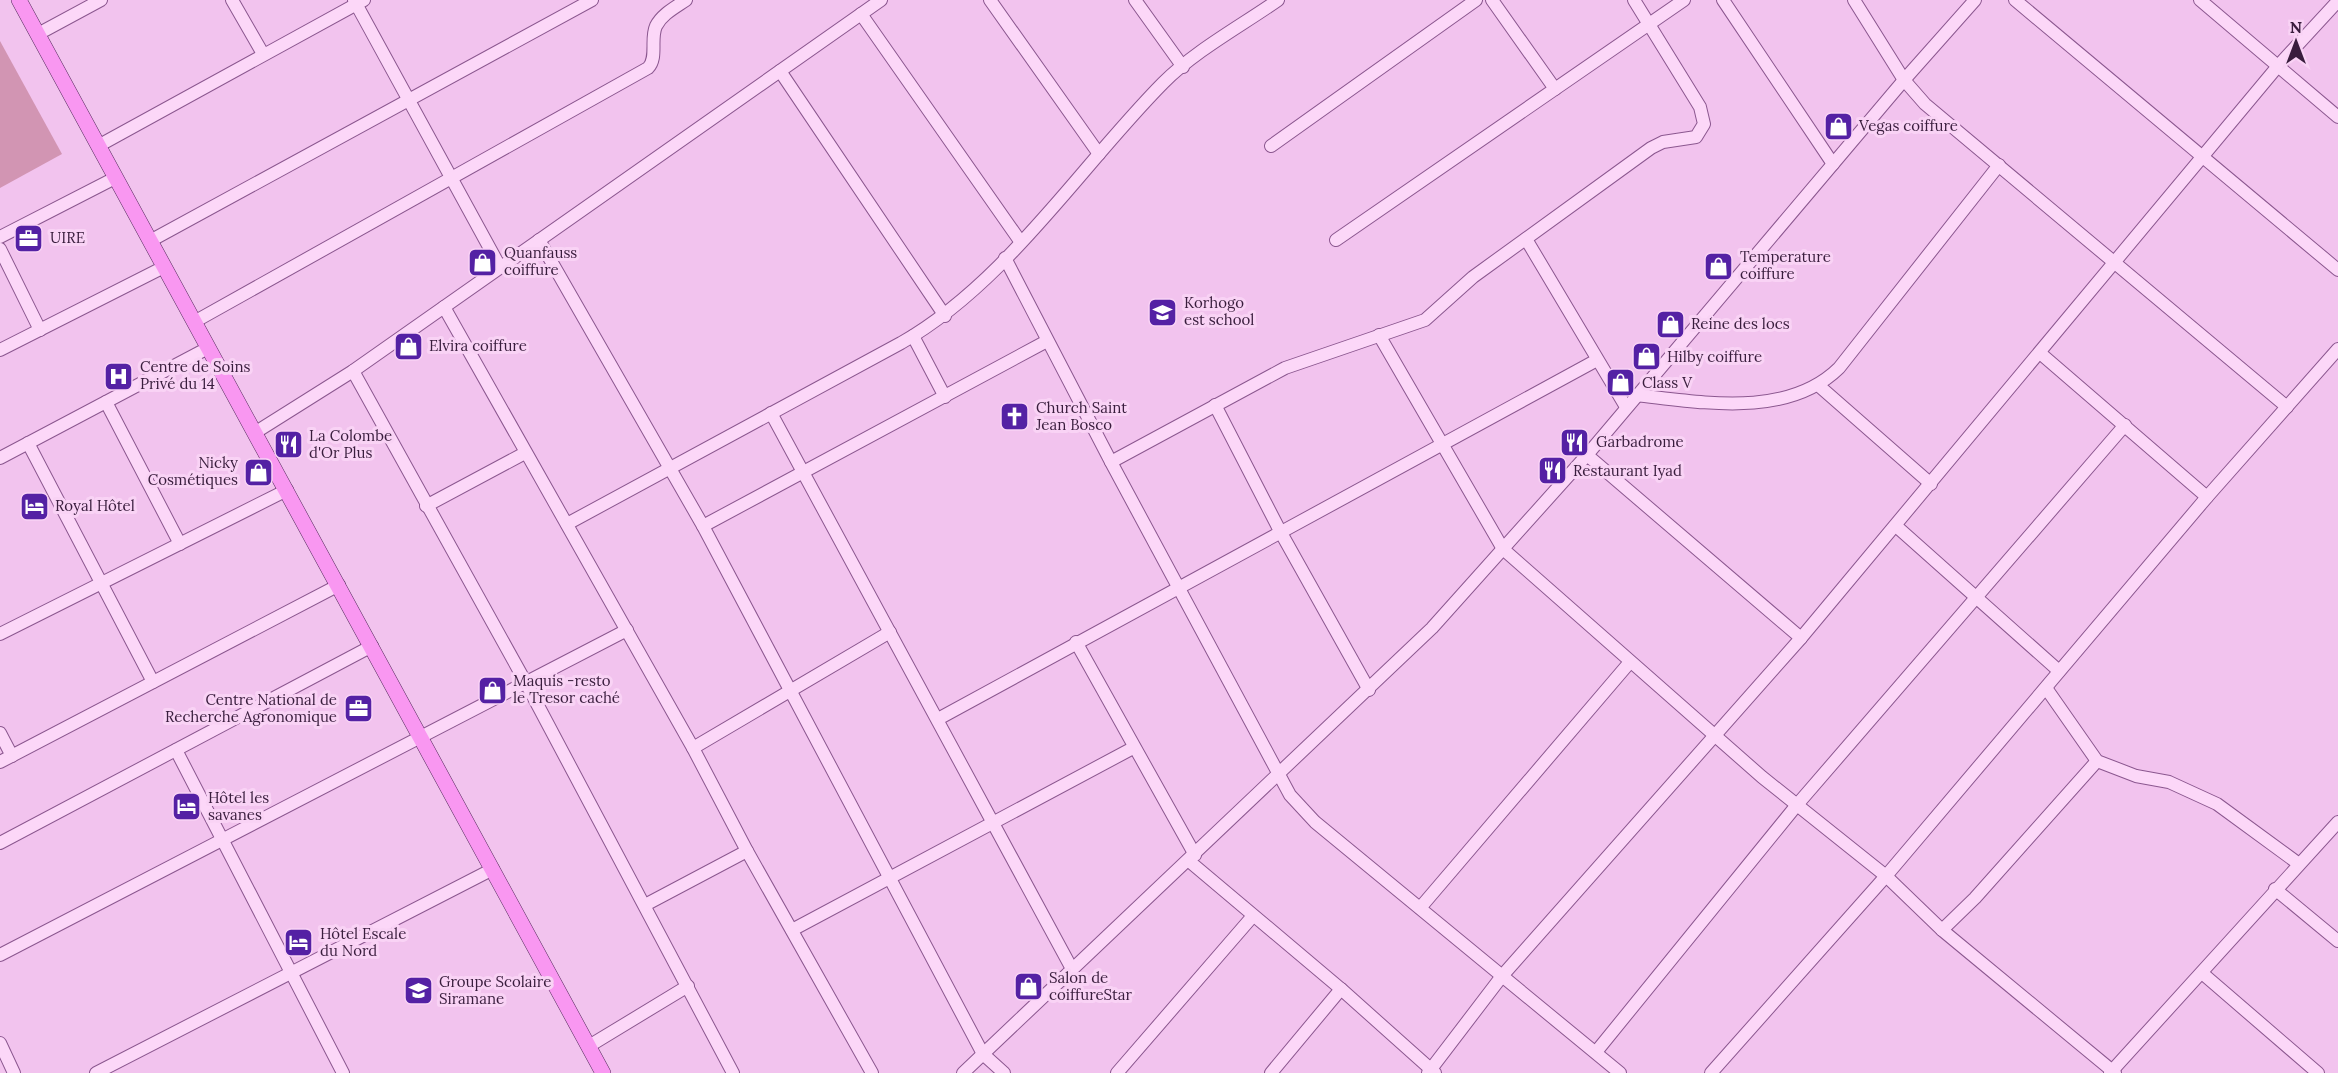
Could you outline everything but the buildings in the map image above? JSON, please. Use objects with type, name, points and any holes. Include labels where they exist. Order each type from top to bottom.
[{"type":"main road","points":[[19,0],[423,738],[603,1073]]},
{"type":"street","points":[[38,34],[101,0]]},
{"type":"street","points":[[232,0],[263,54]]},
{"type":"street","points":[[150,241],[406,99],[592,0]]},
{"type":"street","points":[[194,322],[452,180],[648,68],[652,64],[656,27],[663,16],[686,0]]},
{"type":"street","points":[[255,432],[352,371],[881,0]]},
{"type":"street","points":[[990,0],[1099,154]]},
{"type":"street","points":[[1135,0],[1183,67]]},
{"type":"street","points":[[567,524],[913,336],[945,316],[1005,258],[1164,83],[1278,0]]},
{"type":"street","points":[[1271,146],[1476,0]]},
{"type":"street","points":[[1492,0],[1555,89]]},
{"type":"street","points":[[1111,462],[1285,369],[1379,335],[1403,330],[1425,320],[1473,277],[1651,148],[1663,142],[1696,137],[1704,124],[1700,107],[1634,0]]},
{"type":"street","points":[[1336,240],[1684,0]]},
{"type":"street","points":[[1723,0],[1833,164]]},
{"type":"street","points":[[1854,0],[1904,80],[1925,104],[2117,262],[2287,407]]},
{"type":"street","points":[[963,1073],[1432,628],[1587,455],[1904,80],[1975,0]]},
{"type":"street","points":[[2015,0],[2201,158],[2338,270]]},
{"type":"street","points":[[2200,0],[2338,117]]},
{"type":"street","points":[[1076,642],[1192,858],[1252,917],[1341,989],[1431,1072],[1502,976],[1801,638],[2117,262],[2278,66],[2338,1]]},
{"type":"street","points":[[98,146],[358,2],[406,99],[500,267]]},
{"type":"street","points":[[861,14],[1020,241]]},
{"type":"street","points":[[780,71],[945,316]]},
{"type":"street","points":[[1636,395],[1733,403],[1787,397],[1818,385],[1839,368],[1999,165]]},
{"type":"street","points":[[0,237],[115,178]]},
{"type":"street","points":[[1526,238],[1626,407]]},
{"type":"street","points":[[539,240],[703,526],[983,1054],[1004,1073]]},
{"type":"street","points":[[0,249],[40,330]]},
{"type":"street","points":[[1005,258],[1111,462],[1290,795],[1315,822],[1620,1073]]},
{"type":"street","points":[[0,350],[164,267]]},
{"type":"street","points":[[444,307],[693,748],[747,851],[872,1073]]},
{"type":"street","points":[[1379,335],[1503,549],[1796,806],[1886,876],[1942,930],[2113,1072],[2275,889],[2338,822]]},
{"type":"street","points":[[913,336],[945,397]]},
{"type":"street","points":[[703,526],[804,474],[1047,341]]},
{"type":"street","points":[[0,458],[208,348]]},
{"type":"street","points":[[1711,1073],[1886,876],[2207,496],[2338,349]]},
{"type":"street","points":[[2040,353],[2207,496]]},
{"type":"street","points":[[938,719],[1178,586],[1597,360]]},
{"type":"street","points":[[352,371],[526,684],[733,1073]]},
{"type":"street","points":[[1818,385],[1931,484]]},
{"type":"street","points":[[106,402],[180,544]]},
{"type":"street","points":[[1215,405],[1280,531],[1369,690]]},
{"type":"street","points":[[771,413],[1072,969]]},
{"type":"street","points":[[1596,1052],[1796,806],[2126,425]]},
{"type":"street","points":[[28,443],[153,682]]},
{"type":"street","points":[[426,506],[525,453]]},
{"type":"street","points":[[1587,455],[1801,638]]},
{"type":"street","points":[[1,632],[287,490]]},
{"type":"street","points":[[1896,526],[2059,671]]},
{"type":"street","points":[[0,733],[6,759],[339,585]]},
{"type":"street","points":[[0,955],[423,738],[627,630]]},
{"type":"street","points":[[693,748],[890,632]]},
{"type":"street","points":[[0,843],[372,646]]},
{"type":"street","points":[[1420,908],[1630,662]]},
{"type":"street","points":[[2046,688],[2097,762],[2136,776],[2169,782],[2217,804],[2299,864]]},
{"type":"street","points":[[792,930],[1133,747]]},
{"type":"street","points":[[176,750],[343,1073]]},
{"type":"street","points":[[1942,930],[1975,898],[2097,762]]},
{"type":"street","points":[[645,905],[747,851]]},
{"type":"street","points":[[96,1073],[493,869]]},
{"type":"street","points":[[2275,889],[2338,941]]},
{"type":"street","points":[[1117,1073],[1252,917]]},
{"type":"street","points":[[2202,973],[2318,1073]]},
{"type":"street","points":[[589,1046],[688,986]]},
{"type":"street","points":[[1271,1073],[1341,989]]},
{"type":"street","points":[[0,1043],[14,1073]]},
{"type":"shaded area","points":[[0,41],[62,154],[0,188]]},
{"type":"place","name":"Vegas coiffure","points":[[1838,126]]},
{"type":"place","name":"UIRE","points":[[29,238]]},
{"type":"place","name":"Quanfauss coiffure","points":[[483,262]]},
{"type":"place","name":"Temperature coiffure","points":[[1719,266]]},
{"type":"place","name":"Korhogo est school","points":[[1163,312]]},
{"type":"place","name":"Reine des locs","points":[[1670,324]]},
{"type":"place","name":"Elvira coiffure","points":[[408,346]]},
{"type":"place","name":"Hilby coiffure","points":[[1646,357]]},
{"type":"place","name":"Centre de Soins Privé du 14","points":[[119,376]]},
{"type":"place","name":"Class V","points":[[1621,383]]},
{"type":"place","name":"Church Saint Jean Bosco","points":[[1015,417]]},
{"type":"place","name":"Garbadrome","points":[[1575,442]]},
{"type":"place","name":"La Colombe d'Or Plus","points":[[288,445]]},
{"type":"place","name":"Restaurant Iyad","points":[[1552,471]]},
{"type":"place","name":"Nicky Cosmétiques","points":[[259,472]]},
{"type":"place","name":"Royal Hôtel","points":[[34,506]]},
{"type":"place","name":"Maquis -resto le Tresor caché","points":[[492,690]]},
{"type":"place","name":"Centre National de Recherche Agronomique","points":[[358,709]]},
{"type":"place","name":"Hôtel les savanes","points":[[187,807]]},
{"type":"place","name":"Hôtel Escale du Nord","points":[[299,943]]},
{"type":"place","name":"Salon de coiffureStar","points":[[1028,987]]},
{"type":"place","name":"Groupe Scolaire Siramane","points":[[418,991]]}]
